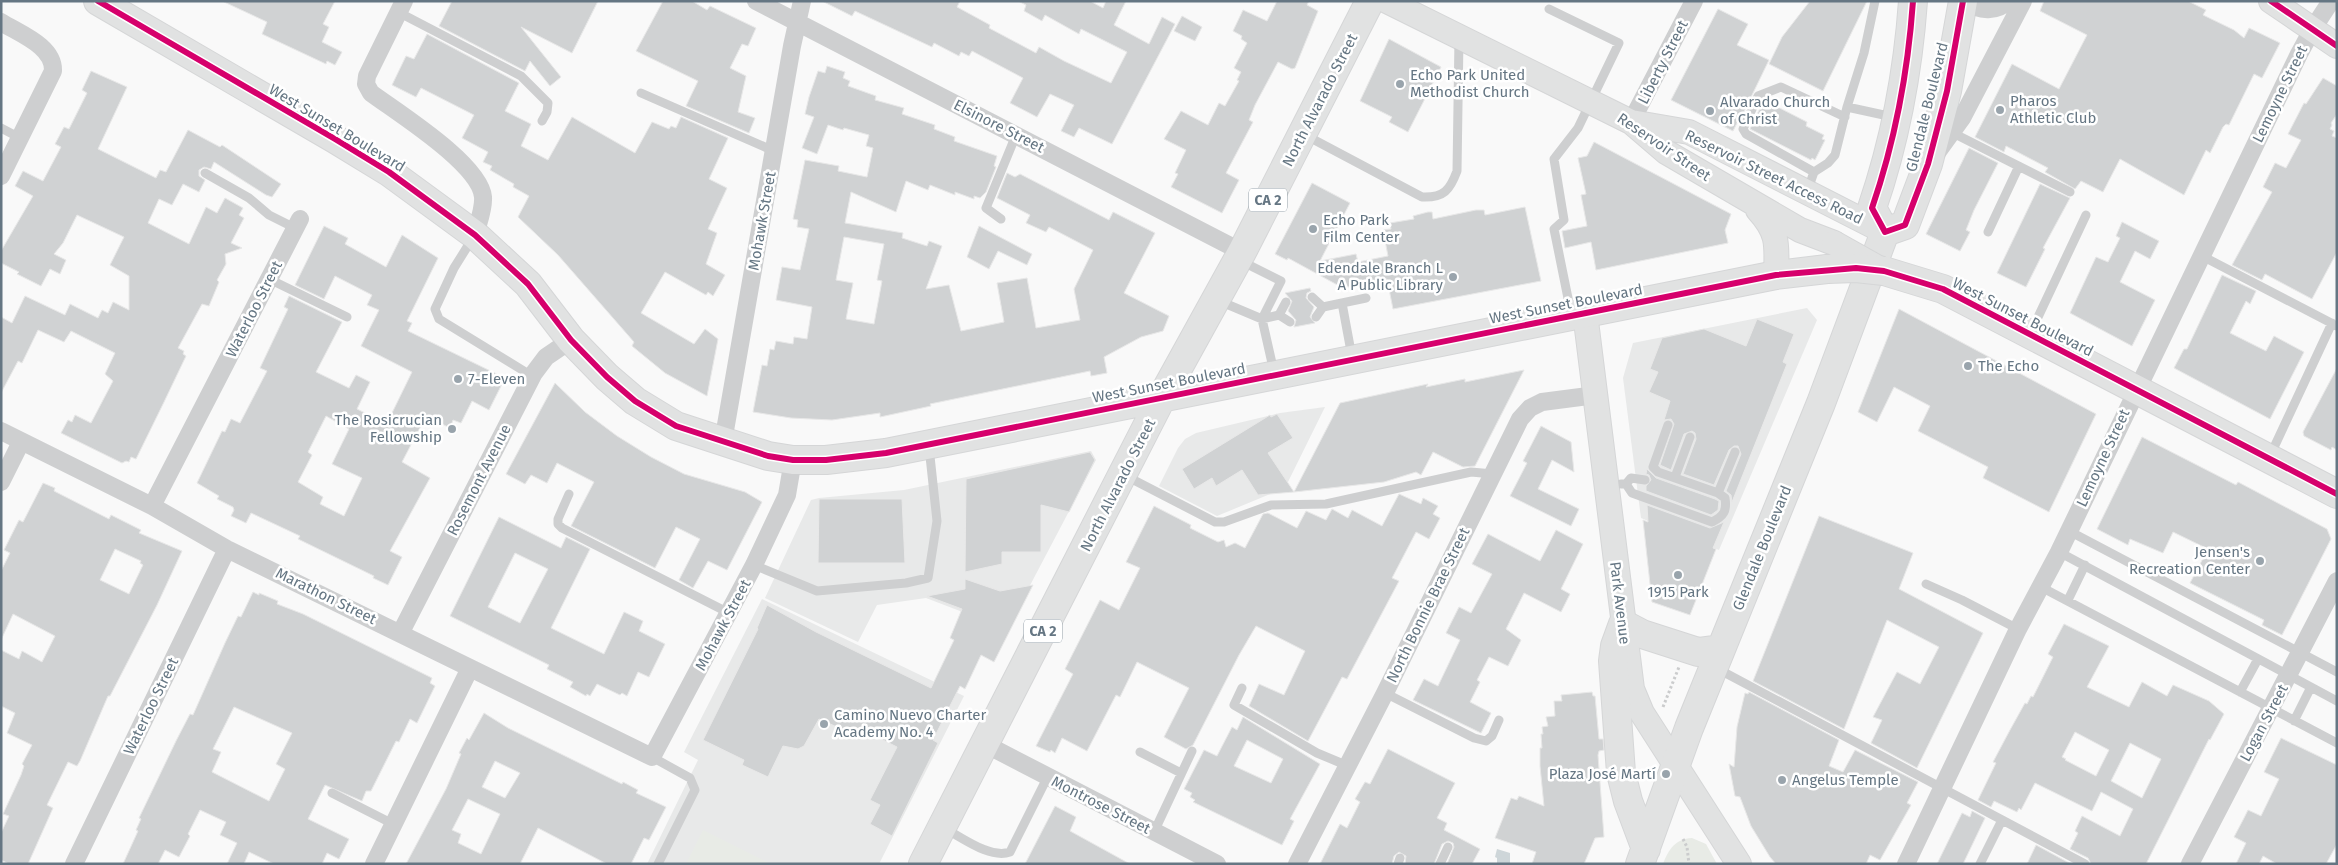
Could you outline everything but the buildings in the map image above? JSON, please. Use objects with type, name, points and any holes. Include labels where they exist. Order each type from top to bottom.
[{"type":"main road","name":"West Sunset Boulevard","points":[[98,1],[382,168],[475,235],[528,284],[572,340],[607,377],[635,401],[676,426],[768,456],[793,460],[826,460],[886,454],[1776,275],[1827,269],[1856,268],[1896,274],[1942,289],[2337,494]]},
{"type":"main road","name":"North Alvarado Street","points":[[924,864],[1124,475],[1162,397],[1240,256],[1370,1]]},
{"type":"main road","name":"Glendale Boulevard","points":[[1643,856],[1717,658],[1821,403],[1885,232],[1872,208],[1884,172],[1898,118],[1911,31],[1913,1]]},
{"type":"main road","name":"Glendale Boulevard","points":[[1885,232],[1905,225],[1928,164],[1947,91],[1965,1]]},
{"type":"main road","points":[[1643,856],[1621,773],[1613,660],[1615,646],[1623,624],[1642,634],[1717,658]]},
{"type":"street","name":"Elsinore Street","points":[[756,1],[1016,135],[1240,256]]},
{"type":"street","name":"Mohawk Street","points":[[722,442],[802,1]]},
{"type":"street","name":"Reservoir Street","points":[[1387,1],[1631,122],[1666,152],[1752,203],[1800,230],[1834,243],[1896,274]]},
{"type":"street","name":"Liberty Street","points":[[1631,122],[1694,1]]},
{"type":"street","points":[[1965,1],[1974,7],[1993,10],[2003,7],[2008,1]]},
{"type":"street","points":[[1928,164],[1962,118],[2024,1]]},
{"type":"street","points":[[2271,1],[2337,46]]},
{"type":"street","name":"Lemoyne Street","points":[[1906,864],[2018,629],[2059,552],[2136,389],[2312,30],[2331,1]]},
{"type":"street","points":[[401,7],[367,76],[366,84],[372,93],[449,150],[475,177],[483,196],[475,235]]},
{"type":"street","points":[[1,22],[46,50],[53,62],[53,71],[1,176]]},
{"type":"street","name":"Reservoir Street Access Road","points":[[1631,122],[1689,132],[1811,182],[1885,232]]},
{"type":"street","name":"Reservoir Street","points":[[1752,203],[1770,224],[1776,235],[1776,275]]},
{"type":"street","name":"Waterloo Street","points":[[152,506],[298,224]]},
{"type":"street","name":"Park Avenue","points":[[1578,314],[1616,483],[1623,624],[1632,690],[1642,713],[1739,864]]},
{"type":"street","name":"Rosemont Avenue","points":[[400,632],[532,376],[546,357],[572,340]]},
{"type":"street","name":"North Bonnie Brae Street","points":[[1297,864],[1385,693],[1520,419],[1530,408],[1542,402],[1596,395]]},
{"type":"street","name":"Marathon Street","points":[[1,431],[152,506],[227,549],[652,757]]},
{"type":"street","points":[[1,482],[21,442]]},
{"type":"street","name":"Mohawk Street","points":[[652,757],[754,565],[787,495],[793,460]]},
{"type":"street","name":"Waterloo Street","points":[[74,864],[227,549]]},
{"type":"street","name":"Logan Street","points":[[2190,864],[2272,710],[2337,581]]},
{"type":"street","points":[[374,864],[470,668]]},
{"type":"street","name":"Montrose Street","points":[[985,744],[1047,778],[1217,864]]},
{"type":"lane","points":[[1875,1],[1864,53],[1846,112],[1835,155],[1811,182],[1746,134],[1743,129],[1758,96],[1774,88],[1781,87],[1846,112],[1898,118]]},
{"type":"lane","points":[[401,7],[521,76],[548,103],[547,112],[542,121]]},
{"type":"lane","points":[[1549,9],[1619,43],[1592,103],[1577,129],[1554,159],[1564,220],[1554,229],[1578,314]]},
{"type":"lane","points":[[1302,134],[1422,196],[1442,194],[1451,186],[1457,171],[1459,37]]},
{"type":"lane","points":[[640,93],[774,151]]},
{"type":"lane","points":[[1,128],[20,138]]},
{"type":"lane","points":[[1951,132],[2070,192]]},
{"type":"lane","points":[[1001,220],[986,208],[1016,135]]},
{"type":"lane","points":[[1988,232],[2019,166]]},
{"type":"lane","points":[[205,173],[249,198],[269,216],[298,224]]},
{"type":"lane","points":[[2030,334],[2086,215]]},
{"type":"lane","points":[[475,235],[454,268],[435,308],[439,318],[532,376]]},
{"type":"lane","points":[[1240,256],[1281,281],[1262,319],[1275,375]]},
{"type":"lane","points":[[2202,256],[2334,324],[2269,458]]},
{"type":"lane","points":[[269,279],[347,317]]},
{"type":"lane","points":[[1312,297],[1318,311],[1366,298]]},
{"type":"lane","points":[[1216,300],[1262,319],[1278,315],[1290,318]]},
{"type":"lane","points":[[1278,315],[1286,302]]},
{"type":"lane","points":[[1342,303],[1353,359]]},
{"type":"lane","points":[[1616,483],[1632,493],[1712,522],[1722,517],[1727,508],[1725,498],[1718,493],[1658,472],[1653,467],[1668,424]]},
{"type":"lane","points":[[1675,477],[1690,437]]},
{"type":"lane","points":[[754,565],[817,591],[906,584],[928,578],[937,521],[929,444]]},
{"type":"lane","points":[[1718,493],[1735,452]]},
{"type":"lane","points":[[1124,475],[1215,522],[1224,522],[1271,505],[1326,504],[1471,472],[1493,474]]},
{"type":"lane","points":[[1616,483],[1631,478],[1645,480]]},
{"type":"lane","points":[[569,494],[558,519],[558,524],[562,528],[729,613]]},
{"type":"lane","points":[[2069,531],[2337,672]]},
{"type":"lane","points":[[2059,552],[2337,701]]},
{"type":"lane","points":[[2068,600],[2085,565]]},
{"type":"lane","points":[[1926,584],[2018,629]]},
{"type":"lane","points":[[2041,587],[2337,743]]},
{"type":"lane","points":[[1717,658],[1943,788],[2084,864]]},
{"type":"lane","points":[[2240,692],[2258,659]]},
{"type":"lane","points":[[1242,688],[1234,705],[1317,753],[1348,766]]},
{"type":"lane","points":[[2294,721],[2312,688]]},
{"type":"lane","points":[[1385,693],[1474,738],[1486,741],[1492,736],[1499,720]]},
{"type":"lane","points":[[1154,832],[1192,751]]},
{"type":"lane","points":[[1140,752],[1181,773]]},
{"type":"lane","points":[[652,757],[690,778],[695,790],[658,864]]},
{"type":"lane","points":[[942,827],[993,853],[1003,854],[1010,852],[1047,778]]},
{"type":"lane","points":[[332,793],[393,824]]},
{"type":"lane","points":[[1980,864],[2002,820]]},
{"type":"lane","points":[[1440,864],[1448,847]]},
{"type":"path","points":[[1664,708],[1681,664]]},
{"type":"path","points":[[1683,839],[1690,864]]},
{"type":"shaded area","points":[[1807,308],[1817,320],[1719,550],[1641,518],[1623,378],[1633,343]]},
{"type":"shaded area","points":[[1325,407],[1285,488],[1217,516],[1159,486],[1178,448],[1185,439],[1196,433],[1280,413]]},
{"type":"shaded area","points":[[1091,451],[1096,460],[1007,629],[926,598],[877,605],[858,642],[765,598],[811,500],[904,490]]},
{"type":"shaded area","name":"Camino Nuevo Charter Academy No. 4","points":[[762,599],[964,696],[879,864],[647,864],[698,760],[684,752]]},
{"type":"shaded area","points":[[703,830],[771,864],[686,864]]},
{"type":"shaded area","points":[[1692,838],[1706,844],[1717,864],[1663,864],[1673,846],[1681,840]]},
{"type":"shaded area","points":[[1497,849],[1510,853],[1510,864],[1497,864],[1497,858],[1495,857]]},
{"type":"cycle path","points":[[98,1],[389,172],[475,235],[528,284],[571,340],[607,377],[635,401],[676,426],[768,456],[793,460],[826,460],[886,453],[1776,275],[1856,268],[1884,271],[1943,289],[2337,494]]},
{"type":"cycle path","points":[[1913,1],[1908,54],[1894,132],[1872,208],[1885,232],[1905,225],[1928,164],[1947,91],[1963,1]]},
{"type":"cycle path","points":[[2271,1],[2337,46]]},
{"type":"place","name":"Echo Park United Methodist Church","points":[[1400,84]]},
{"type":"place","name":"Pharos Athletic Club","points":[[2000,110]]},
{"type":"place","name":"Alvarado Church of Christ","points":[[1710,111]]},
{"type":"place","name":"Echo Park Film Center","points":[[1313,229]]},
{"type":"place","name":"Edendale Branch L A Public Library","points":[[1453,277]]},
{"type":"place","name":"The Echo","points":[[1968,366]]},
{"type":"place","name":"7-Eleven","points":[[458,379]]},
{"type":"place","name":"The Rosicrucian Fellowship","points":[[452,429]]},
{"type":"place","name":"Jensen's Recreation Center","points":[[2260,561]]},
{"type":"place","name":"1915 Park","points":[[1678,575]]},
{"type":"place","name":"Camino Nuevo Charter Academy No. 4","points":[[824,724]]},
{"type":"place","name":"Plaza José Martí","points":[[1666,774]]},
{"type":"place","name":"Angelus Temple","points":[[1782,780]]}]
